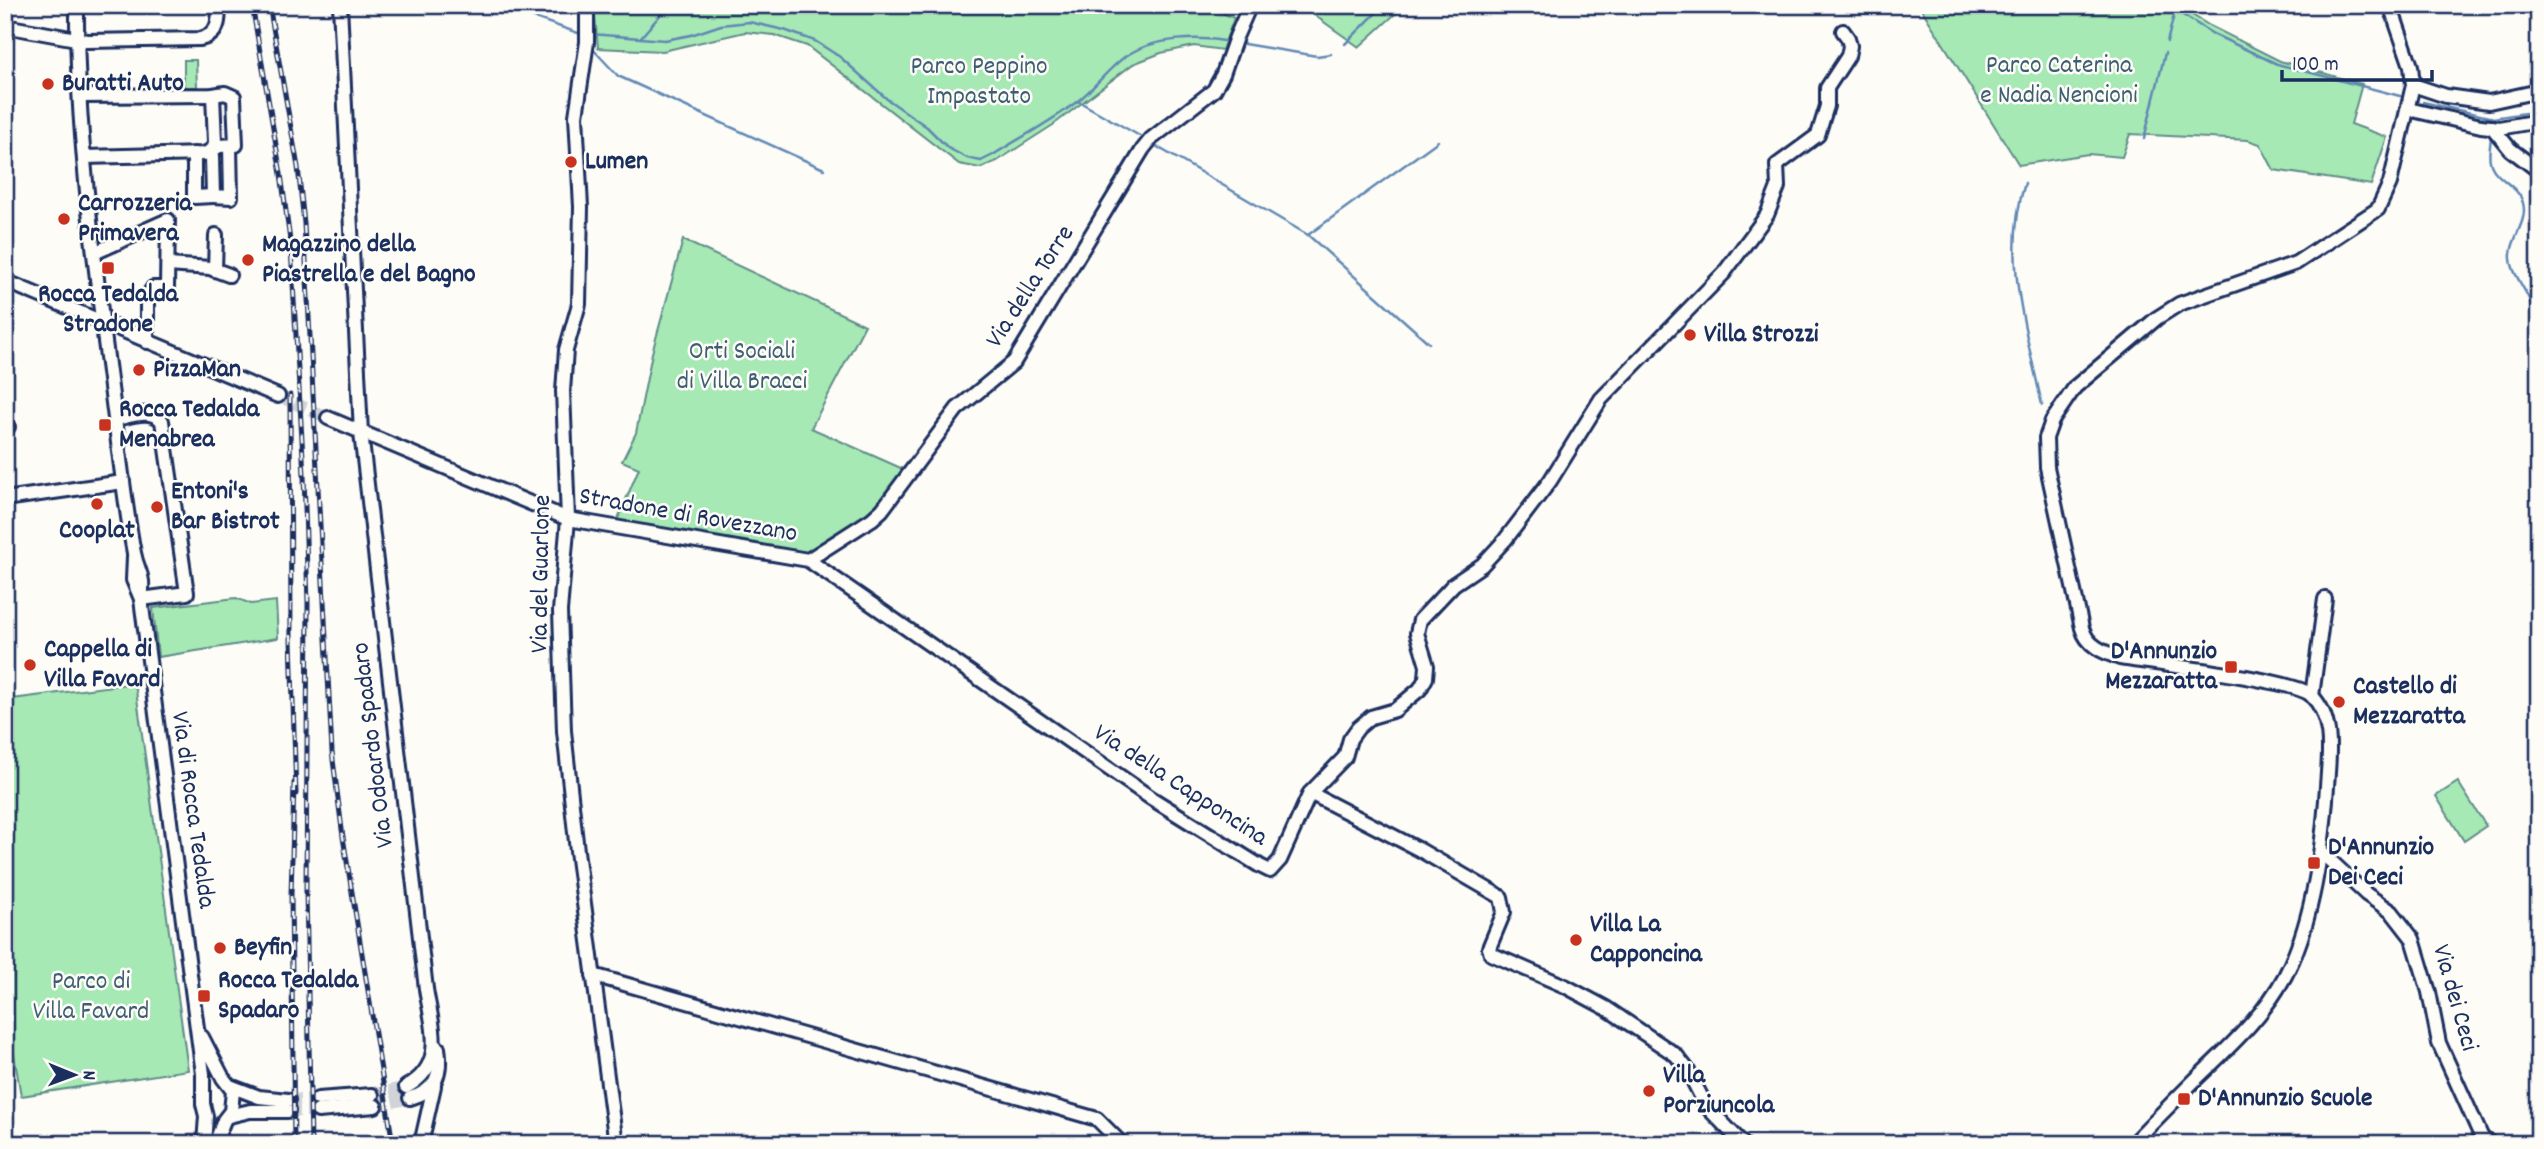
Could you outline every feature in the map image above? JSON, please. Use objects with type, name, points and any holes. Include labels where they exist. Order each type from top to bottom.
[{"type":"street","name":"Via di Rocca Tedalda","points":[[77,5],[84,157],[94,253],[123,482],[135,557],[142,574],[141,599],[205,1087],[204,1144]]},
{"type":"street","points":[[5,26],[77,40],[206,38],[214,32],[218,23],[218,5]]},
{"type":"street","name":"Via Odoardo Spadaro","points":[[340,5],[361,433],[434,1036],[434,1052],[429,1068],[422,1077]]},
{"type":"street","name":"Via del Guarlone","points":[[587,5],[587,42],[576,116],[581,207],[579,304],[566,350],[563,391],[568,519],[560,611],[564,731],[616,1144]]},
{"type":"street","name":"Via della Torre","points":[[808,560],[882,510],[957,409],[1014,362],[1137,157],[1151,139],[1214,90],[1250,5]]},
{"type":"street","points":[[2132,1144],[2247,1029],[2285,976],[2299,943],[2321,852],[2328,737],[2326,723],[2312,696],[2305,691],[2271,682],[2120,658],[2104,652],[2088,641],[2082,628],[2047,467],[2046,438],[2052,421],[2075,387],[2157,318],[2179,304],[2296,263],[2378,209],[2390,183],[2413,87],[2411,66],[2390,5]]},
{"type":"street","points":[[1744,1144],[1706,1106],[1687,1069],[1676,1055],[1606,1008],[1527,968],[1491,954],[1489,948],[1504,912],[1501,897],[1420,850],[1310,793],[1345,757],[1350,739],[1358,728],[1371,717],[1395,710],[1420,689],[1426,678],[1427,666],[1417,634],[1420,620],[1454,584],[1482,565],[1505,540],[1550,481],[1601,399],[1724,274],[1767,215],[1779,187],[1777,165],[1818,135],[1827,106],[1827,88],[1849,56],[1848,38],[1843,32]]},
{"type":"street","points":[[2413,87],[2446,96],[2489,102],[2539,91]]},
{"type":"street","points":[[80,96],[225,93],[234,97],[236,145],[220,146],[204,154],[84,157]]},
{"type":"street","points":[[213,95],[213,196]]},
{"type":"street","points":[[2409,107],[2492,127],[2539,121]]},
{"type":"street","points":[[2492,127],[2510,149],[2539,171]]},
{"type":"street","points":[[194,154],[194,197],[231,197],[230,146]]},
{"type":"street","points":[[94,253],[168,220],[167,288],[153,288],[147,297],[147,342]]},
{"type":"street","points":[[215,270],[216,235]]},
{"type":"street","points":[[168,265],[215,270],[229,275]]},
{"type":"street","points":[[5,281],[278,396]]},
{"type":"street","points":[[116,419],[149,413],[162,421],[187,593],[141,599]]},
{"type":"street","name":"Stradone di Rovezzano","points":[[328,418],[568,519],[808,560]]},
{"type":"street","points":[[5,499],[123,482]]},
{"type":"street","name":"Via della Capponcina","points":[[808,560],[1151,798],[1270,871],[1275,868],[1310,793]]},
{"type":"street","points":[[2312,696],[2325,599]]},
{"type":"street","name":"Via dei Ceci","points":[[2321,852],[2366,894],[2392,912],[2413,939],[2429,992],[2439,1043],[2482,1138],[2491,1144]]},
{"type":"street","points":[[593,975],[1097,1119],[1122,1144]]},
{"type":"street","name":"Via di Rocca Tedalda","points":[[197,1028],[226,1082],[233,1101],[215,1144]]},
{"type":"street","points":[[420,1144],[439,1064],[434,1036]]},
{"type":"street","points":[[408,1093],[422,1077],[434,1083]]},
{"type":"street","points":[[205,1087],[211,1079],[226,1082],[258,1097],[288,1106],[250,1111],[214,1122],[206,1116]]},
{"type":"street","points":[[408,1093],[426,1094],[434,1083]]},
{"type":"street","points":[[408,1093],[420,1104],[420,1144]]},
{"type":"street","points":[[318,1105],[373,1100]]},
{"type":"green space","name":"Parco Peppino Impastato","points":[[594,5],[1205,5],[1234,18],[1222,50],[1194,46],[1161,53],[1133,64],[1053,125],[997,161],[980,168],[959,164],[807,46],[774,35],[745,32],[663,51],[598,48]]},
{"type":"green space","points":[[1300,5],[1405,5],[1359,47]]},
{"type":"green space","name":"Parco Caterina e Nadia Nencioni","points":[[1919,5],[2176,5],[2210,26],[2280,61],[2362,84],[2351,124],[2387,137],[2371,185],[2274,170],[2260,144],[2248,140],[2130,134],[2122,157],[2088,154],[2019,165]]},
{"type":"green space","points":[[184,60],[196,60],[197,87],[184,87]]},
{"type":"green space","name":"Orti Sociali di Villa Bracci","points":[[683,240],[865,325],[811,428],[903,469],[875,511],[806,555],[617,521],[639,468],[622,461],[636,433],[652,353]]},
{"type":"green space","points":[[236,598],[251,604],[276,601],[278,638],[158,657],[153,608]]},
{"type":"green space","name":"Parco di Villa Favard","points":[[135,683],[188,1070],[21,1096],[14,1054],[5,1055],[5,700]]},
{"type":"green space","points":[[2458,782],[2486,826],[2464,841],[2436,796]]},
{"type":"waterway","points":[[497,5],[581,34]]},
{"type":"waterway","points":[[641,37],[669,5]]},
{"type":"waterway","points":[[1345,44],[1384,5]]},
{"type":"waterway","points":[[2167,5],[2213,34],[2277,64],[2400,96]]},
{"type":"waterway","points":[[2167,42],[2175,11]]},
{"type":"waterway","points":[[591,34],[665,40],[721,25],[749,22],[784,30],[815,41],[840,57],[887,99],[927,127],[948,148],[967,158],[981,161],[1069,108],[1120,60],[1137,50],[1177,40],[1231,42]]},
{"type":"waterway","points":[[1238,43],[1317,56],[1331,54]]},
{"type":"waterway","points":[[591,47],[618,76],[824,169]]},
{"type":"waterway","points":[[2144,139],[2165,53]]},
{"type":"waterway","points":[[1078,101],[1145,139]]},
{"type":"waterway","points":[[2423,102],[2493,118],[2539,111]]},
{"type":"waterway","points":[[2491,117],[2491,124]]},
{"type":"waterway","points":[[2491,135],[2489,154],[2492,167],[2516,191],[2523,203],[2522,223],[2512,248],[2511,260],[2532,305],[2539,352]]},
{"type":"waterway","points":[[1308,235],[1438,141]]},
{"type":"waterway","points":[[1154,145],[1308,235],[1429,343]]},
{"type":"waterway","points":[[2025,183],[2015,238],[2016,266],[2024,322],[2042,405]]},
{"type":"tunnel","points":[[278,396],[328,418]]},
{"type":"tunnel","points":[[372,1095],[406,1087]]},
{"type":"tunnel","points":[[375,1106],[410,1098]]},
{"type":"tunnel","points":[[288,1100],[318,1099]]},
{"type":"tunnel","points":[[288,1111],[318,1111]]},
{"type":"railway","points":[[252,5],[291,248],[304,475],[308,603],[306,891],[311,1144]]},
{"type":"railway","points":[[269,5],[298,167],[304,223],[332,752],[343,837],[393,1144]]},
{"type":"railway","points":[[290,395],[291,640],[296,794]]},
{"type":"railway","points":[[294,783],[291,895],[294,1144]]},
{"type":"place","name":"Buratti Auto","points":[[48,84]]},
{"type":"place","name":"Lumen","points":[[571,162]]},
{"type":"place","name":"Carrozzeria Primavera","points":[[64,219]]},
{"type":"place","name":"Magazzino della Piastrella e del Bagno","points":[[248,260]]},
{"type":"place","name":"Rocca Tedalda Stradone","points":[[108,268]]},
{"type":"place","name":"Villa Strozzi","points":[[1690,335]]},
{"type":"place","name":"PizzaMan","points":[[139,370]]},
{"type":"place","name":"Rocca Tedalda Menabrea","points":[[105,425]]},
{"type":"place","name":"Cooplat","points":[[97,504]]},
{"type":"place","name":"Entoni's Bar Bistrot","points":[[157,507]]},
{"type":"place","name":"Cappella di Villa Favard","points":[[30,665]]},
{"type":"place","name":"D'Annunzio Mezzaratta","points":[[2231,667]]},
{"type":"place","name":"Castello di Mezzaratta","points":[[2339,702]]},
{"type":"place","name":"D'Annunzio Dei Ceci","points":[[2314,863]]},
{"type":"place","name":"Villa La Capponcina","points":[[1576,940]]},
{"type":"place","name":"Beyfin","points":[[220,948]]},
{"type":"place","name":"Rocca Tedalda Spadaro","points":[[204,996]]},
{"type":"place","name":"Villa Porziuncola","points":[[1649,1091]]},
{"type":"place","name":"D'Annunzio Scuole","points":[[2184,1099]]}]
